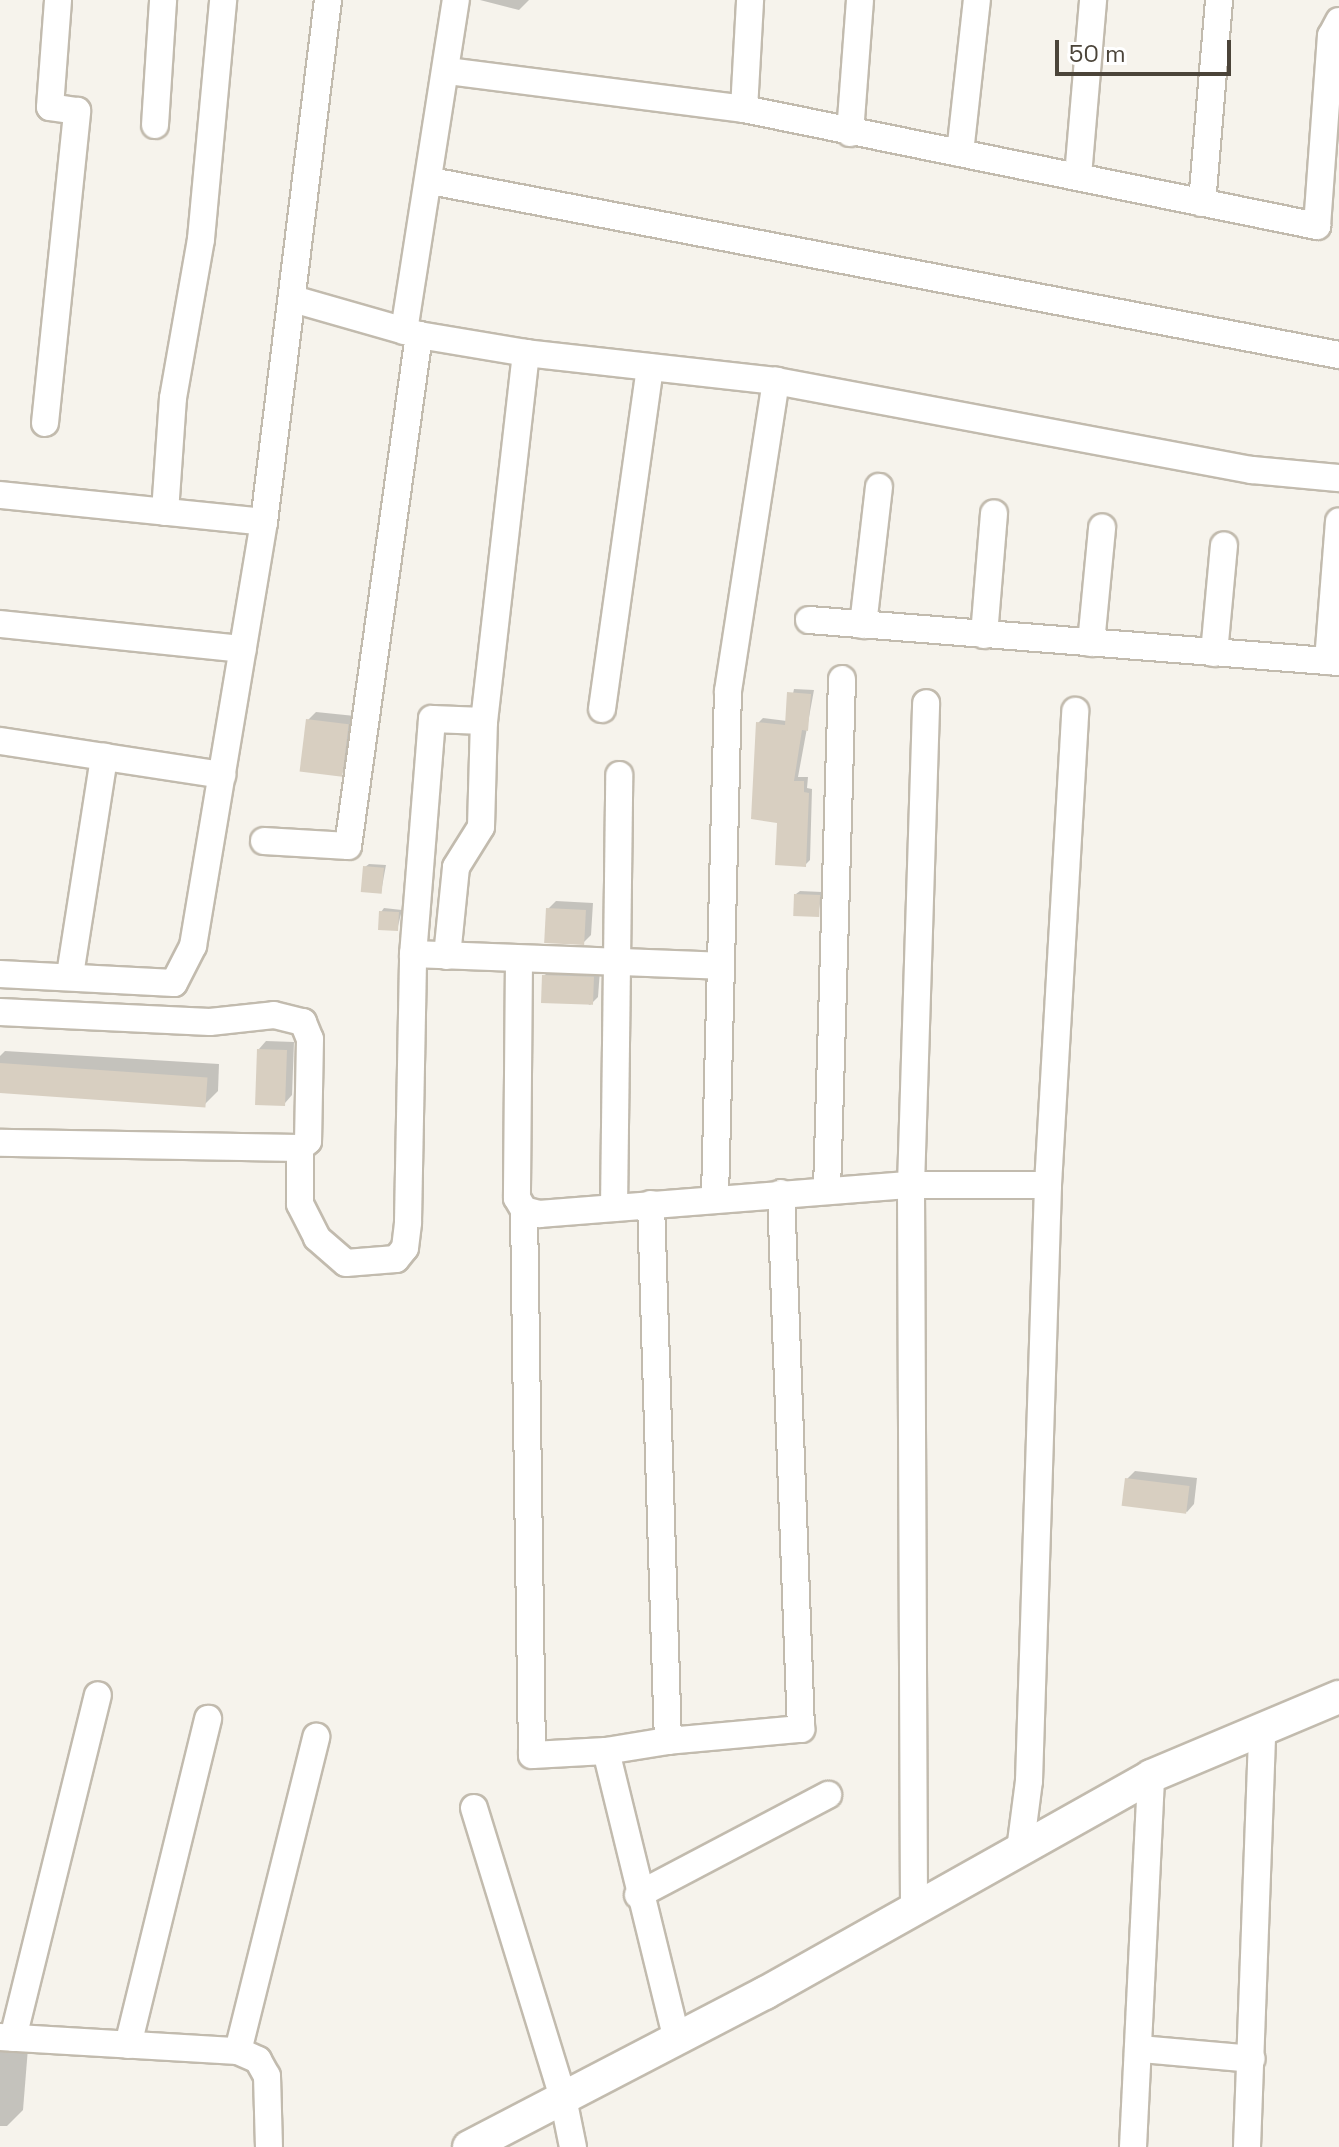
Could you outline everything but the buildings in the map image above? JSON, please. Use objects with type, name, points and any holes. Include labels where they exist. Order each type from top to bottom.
[{"type":"street","points":[[45,423],[77,111],[50,107],[58,0]]},
{"type":"street","points":[[155,125],[163,0]]},
{"type":"street","points":[[165,512],[173,398],[201,239],[223,0]]},
{"type":"street","points":[[0,974],[70,975],[174,983],[193,946],[264,522],[328,0]]},
{"type":"street","points":[[264,841],[348,846],[456,0]]},
{"type":"street","points":[[744,109],[750,0]]},
{"type":"street","points":[[850,133],[860,0]]},
{"type":"street","points":[[960,153],[977,0]]},
{"type":"street","points":[[1078,176],[1093,0]]},
{"type":"street","points":[[1202,203],[1219,0]]},
{"type":"street","points":[[448,71],[744,109],[1317,226],[1331,36],[1339,21]]},
{"type":"street","points":[[431,181],[1339,355]]},
{"type":"street","points":[[293,299],[412,333],[526,353],[776,381],[1252,470],[1339,478]]},
{"type":"street","points":[[447,956],[456,867],[481,827],[484,721],[526,353]]},
{"type":"street","points":[[602,709],[650,367]]},
{"type":"street","points":[[715,1197],[728,691],[776,381]]},
{"type":"street","points":[[863,625],[879,487]]},
{"type":"street","points":[[0,495],[264,522]]},
{"type":"street","points":[[984,635],[994,513]]},
{"type":"street","points":[[809,620],[1334,662],[1339,521]]},
{"type":"street","points":[[1091,643],[1102,528]]},
{"type":"street","points":[[1214,653],[1224,545]]},
{"type":"street","points":[[0,624],[243,649]]},
{"type":"street","points":[[827,1190],[842,679]]},
{"type":"street","points":[[914,1905],[911,1185],[926,703]]},
{"type":"street","points":[[1020,1850],[1029,1781],[1048,1185],[1075,711]]},
{"type":"street","points":[[300,1148],[300,1204],[317,1238],[346,1263],[396,1259],[405,1248],[408,1222],[413,954],[432,719],[484,721]]},
{"type":"street","points":[[0,741],[222,775]]},
{"type":"street","points":[[70,975],[104,757]]},
{"type":"street","points":[[614,1208],[619,775]]},
{"type":"street","points":[[413,954],[720,966]]},
{"type":"street","points":[[519,960],[517,1198],[524,1210],[532,1755],[606,1751],[668,1741],[801,1729],[781,1193]]},
{"type":"street","points":[[0,1012],[210,1022],[274,1015],[303,1022],[310,1039],[308,1141],[300,1148],[0,1143]]},
{"type":"street","points":[[524,1210],[539,1214],[715,1197],[911,1185],[1048,1185]]},
{"type":"street","points":[[651,1204],[668,1741]]},
{"type":"street","points":[[98,1695],[7,2037],[238,2051],[258,2060],[267,2076],[269,2147]]},
{"type":"street","points":[[469,2147],[677,2039],[1151,1776],[1339,1697]]},
{"type":"street","points":[[128,2045],[208,1719]]},
{"type":"street","points":[[1247,2147],[1262,1728]]},
{"type":"street","points":[[238,2051],[316,1737]]},
{"type":"street","points":[[606,1751],[638,1895],[677,2039]]},
{"type":"street","points":[[1133,2147],[1141,2049],[1151,1776]]},
{"type":"street","points":[[638,1895],[828,1795]]},
{"type":"street","points":[[474,1808],[563,2098],[573,2147]]},
{"type":"street","points":[[1141,2049],[1252,2059]]}]
